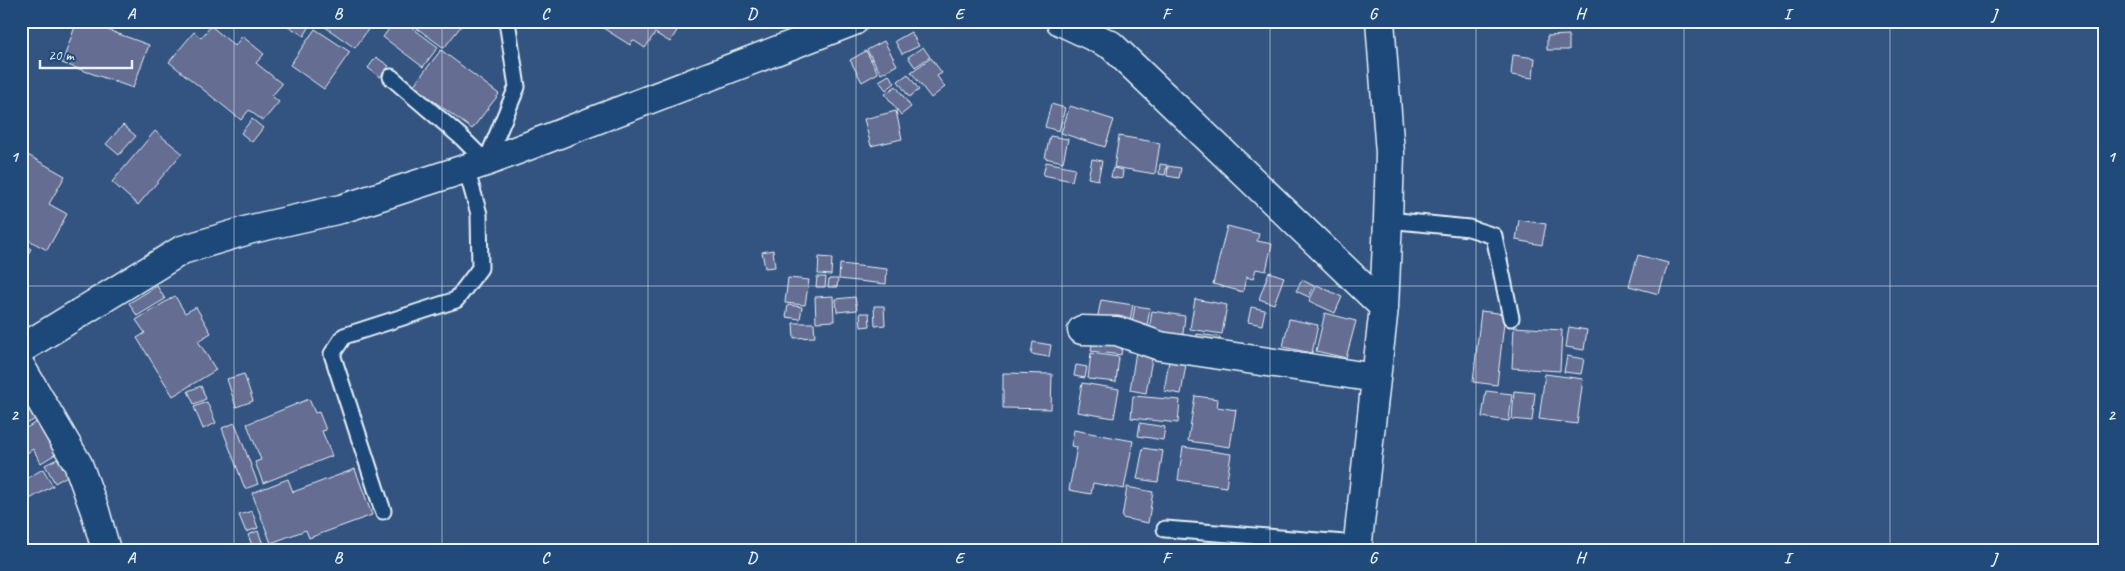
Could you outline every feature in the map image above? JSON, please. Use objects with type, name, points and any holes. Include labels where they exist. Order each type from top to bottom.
[{"type":"street","points":[[21,349],[182,250],[252,229],[341,209],[476,165],[854,21]]},
{"type":"street","points":[[1060,21],[1111,33],[1384,308]]},
{"type":"street","points":[[1357,547],[1384,308],[1388,220],[1390,153],[1380,21]]},
{"type":"street","points":[[1082,330],[1117,331],[1160,346],[1376,378]]},
{"type":"street","points":[[21,368],[78,464],[95,511],[106,550]]},
{"type":"lane","points":[[476,165],[517,87],[507,21]]},
{"type":"lane","points":[[383,511],[332,354],[344,336],[456,300],[480,268],[476,165],[461,137],[391,77]]},
{"type":"lane","points":[[1388,220],[1469,228],[1494,236],[1511,318]]},
{"type":"lane","points":[[1165,529],[1357,547]]},
{"type":"building","points":[[21,21],[30,21],[28,26],[21,23]]},
{"type":"building","points":[[77,21],[83,21],[149,45],[133,88],[62,63]]},
{"type":"building","points":[[280,21],[313,21],[304,36]]},
{"type":"building","points":[[323,21],[374,21],[355,48],[321,24]]},
{"type":"building","points":[[395,21],[403,21],[438,47],[423,67],[383,37]]},
{"type":"building","points":[[407,21],[465,21],[444,48]]},
{"type":"building","points":[[592,21],[683,21],[670,42],[655,33],[645,48],[633,40],[630,45]]},
{"type":"building","points":[[1488,21],[1519,21],[1489,25]]},
{"type":"building","points":[[211,26],[235,46],[242,36],[264,54],[256,63],[282,84],[272,96],[279,102],[263,121],[249,110],[241,120],[169,62],[194,32],[201,38]]},
{"type":"building","points":[[315,29],[350,52],[324,89],[290,65]]},
{"type":"building","points":[[911,32],[919,46],[902,54],[895,41]]},
{"type":"building","points":[[1569,35],[1569,50],[1547,50],[1547,36]]},
{"type":"building","points":[[884,41],[897,65],[881,74],[867,50]]},
{"type":"building","points":[[923,47],[930,57],[915,67],[908,57]]},
{"type":"building","points":[[441,50],[499,94],[472,129],[413,86]]},
{"type":"building","points":[[866,51],[878,73],[862,82],[850,60]]},
{"type":"building","points":[[1513,55],[1535,58],[1533,78],[1511,75]]},
{"type":"building","points":[[376,57],[389,66],[380,77],[368,68]]},
{"type":"building","points":[[931,58],[942,73],[937,76],[945,87],[931,98],[911,72]]},
{"type":"building","points":[[908,74],[919,90],[909,97],[898,81]]},
{"type":"building","points":[[889,75],[895,83],[886,90],[879,81]]},
{"type":"building","points":[[896,86],[911,107],[901,115],[885,94]]},
{"type":"building","points":[[1051,104],[1065,108],[1059,131],[1045,127]]},
{"type":"building","points":[[1070,106],[1114,120],[1105,147],[1061,133]]},
{"type":"building","points":[[896,111],[902,139],[871,146],[864,119]]},
{"type":"building","points":[[252,119],[263,128],[252,142],[241,133]]},
{"type":"building","points":[[123,125],[136,136],[119,155],[106,144]]},
{"type":"building","points":[[155,131],[182,153],[138,205],[112,182]]},
{"type":"building","points":[[1050,136],[1068,139],[1063,162],[1045,158]]},
{"type":"building","points":[[1119,136],[1160,143],[1155,174],[1114,167]]},
{"type":"building","points":[[26,154],[65,176],[49,204],[67,214],[47,250],[21,236],[21,163]]},
{"type":"building","points":[[1092,159],[1102,161],[1098,180],[1088,178]]},
{"type":"building","points":[[1046,162],[1075,168],[1072,181],[1043,175]]},
{"type":"building","points":[[1160,164],[1167,165],[1165,175],[1159,174]]},
{"type":"building","points":[[1168,166],[1181,168],[1179,178],[1167,176]]},
{"type":"building","points":[[1113,168],[1123,170],[1122,179],[1111,177]]},
{"type":"building","points":[[1519,220],[1546,224],[1542,245],[1516,240]]},
{"type":"building","points":[[1227,226],[1259,234],[1257,241],[1272,244],[1266,271],[1256,269],[1253,279],[1246,277],[1243,292],[1213,284]]},
{"type":"building","points":[[21,243],[31,249],[21,266]]},
{"type":"building","points":[[773,250],[775,267],[765,268],[762,252]]},
{"type":"building","points":[[1638,255],[1668,263],[1659,294],[1629,286]]},
{"type":"building","points":[[819,257],[832,258],[831,275],[818,274]]},
{"type":"building","points":[[840,264],[887,269],[886,284],[839,279]]},
{"type":"building","points":[[1269,272],[1284,277],[1274,304],[1259,299]]},
{"type":"building","points":[[817,277],[826,277],[825,287],[816,287]]},
{"type":"building","points":[[788,278],[809,280],[805,305],[785,303]]},
{"type":"building","points":[[829,279],[838,279],[837,287],[828,287]]},
{"type":"building","points":[[1302,280],[1314,286],[1309,297],[1296,291]]},
{"type":"building","points":[[1317,285],[1342,297],[1335,313],[1309,301]]},
{"type":"building","points":[[157,286],[165,299],[137,316],[129,303]]},
{"type":"building","points":[[175,296],[185,313],[196,307],[211,333],[198,341],[216,370],[173,396],[137,338],[145,333],[136,320]]},
{"type":"building","points":[[833,296],[834,321],[816,322],[815,297]]},
{"type":"building","points":[[855,297],[857,310],[837,312],[836,299]]},
{"type":"building","points":[[1195,299],[1227,305],[1222,334],[1190,329]]},
{"type":"building","points":[[1101,300],[1133,305],[1128,331],[1096,325]]},
{"type":"building","points":[[788,305],[802,307],[800,319],[786,317]]},
{"type":"building","points":[[874,306],[884,306],[885,325],[875,326]]},
{"type":"building","points":[[1135,306],[1150,308],[1145,337],[1130,334]]},
{"type":"building","points":[[1251,307],[1265,310],[1262,325],[1248,322]]},
{"type":"building","points":[[1152,311],[1185,316],[1182,342],[1148,338]]},
{"type":"building","points":[[1481,311],[1505,314],[1497,385],[1473,382]]},
{"type":"building","points":[[860,313],[869,313],[870,326],[861,327]]},
{"type":"building","points":[[1325,313],[1356,321],[1346,358],[1316,351]]},
{"type":"building","points":[[1289,319],[1318,325],[1312,353],[1283,347]]},
{"type":"building","points":[[793,323],[814,323],[815,337],[794,338]]},
{"type":"building","points":[[1514,327],[1562,330],[1560,371],[1512,368]]},
{"type":"building","points":[[1569,327],[1587,330],[1584,350],[1566,347]]},
{"type":"building","points":[[1094,332],[1123,340],[1121,355],[1091,351]]},
{"type":"building","points":[[1197,334],[1220,337],[1218,351],[1195,348]]},
{"type":"building","points":[[1033,342],[1051,345],[1049,357],[1031,354]]},
{"type":"building","points":[[1136,351],[1153,353],[1146,393],[1130,390]]},
{"type":"building","points":[[1091,353],[1119,357],[1116,382],[1088,379]]},
{"type":"building","points":[[1170,355],[1187,358],[1181,394],[1164,391]]},
{"type":"building","points":[[1567,356],[1584,359],[1581,374],[1564,372]]},
{"type":"building","points":[[1076,365],[1087,367],[1085,378],[1074,376]]},
{"type":"building","points":[[1003,373],[1052,374],[1051,409],[1003,408]]},
{"type":"building","points":[[244,374],[253,401],[236,407],[227,379]]},
{"type":"building","points":[[1545,374],[1583,379],[1577,424],[1539,419]]},
{"type":"building","points":[[1082,383],[1119,389],[1114,418],[1077,412]]},
{"type":"building","points":[[201,386],[206,399],[194,404],[188,391]]},
{"type":"building","points":[[21,391],[39,417],[21,427]]},
{"type":"building","points":[[1486,391],[1512,394],[1509,421],[1482,417]]},
{"type":"building","points":[[1514,391],[1535,393],[1532,421],[1512,419]]},
{"type":"building","points":[[1133,396],[1180,400],[1178,423],[1131,418]]},
{"type":"building","points":[[1195,396],[1218,399],[1217,407],[1236,410],[1230,447],[1188,441]]},
{"type":"building","points":[[309,399],[315,413],[319,412],[326,430],[322,431],[332,456],[263,483],[255,462],[261,460],[247,424]]},
{"type":"building","points":[[207,402],[216,423],[203,429],[194,407]]},
{"type":"building","points":[[40,420],[59,452],[41,463],[33,449],[27,453],[21,443],[21,431]]},
{"type":"building","points":[[235,423],[258,484],[245,489],[222,428]]},
{"type":"building","points":[[1140,423],[1165,427],[1163,440],[1138,436]]},
{"type":"building","points":[[1074,430],[1133,441],[1124,489],[1093,483],[1091,494],[1069,490],[1077,447],[1071,446]]},
{"type":"building","points":[[1183,447],[1231,454],[1226,487],[1178,480]]},
{"type":"building","points":[[1143,448],[1163,451],[1158,482],[1137,479]]},
{"type":"building","points":[[61,457],[71,474],[55,483],[45,465]]},
{"type":"building","points":[[21,464],[26,473],[21,476]]},
{"type":"building","points":[[43,469],[53,486],[26,501],[21,493],[21,482]]},
{"type":"building","points":[[355,469],[372,515],[309,538],[306,530],[271,543],[252,493],[288,479],[293,492]]},
{"type":"building","points":[[1127,487],[1153,492],[1148,523],[1122,518]]},
{"type":"building","points":[[252,511],[258,528],[246,532],[239,515]]},
{"type":"building","points":[[258,531],[264,547],[254,550],[248,535]]},
{"type":"building","points":[[249,545],[251,550],[236,550]]}]
